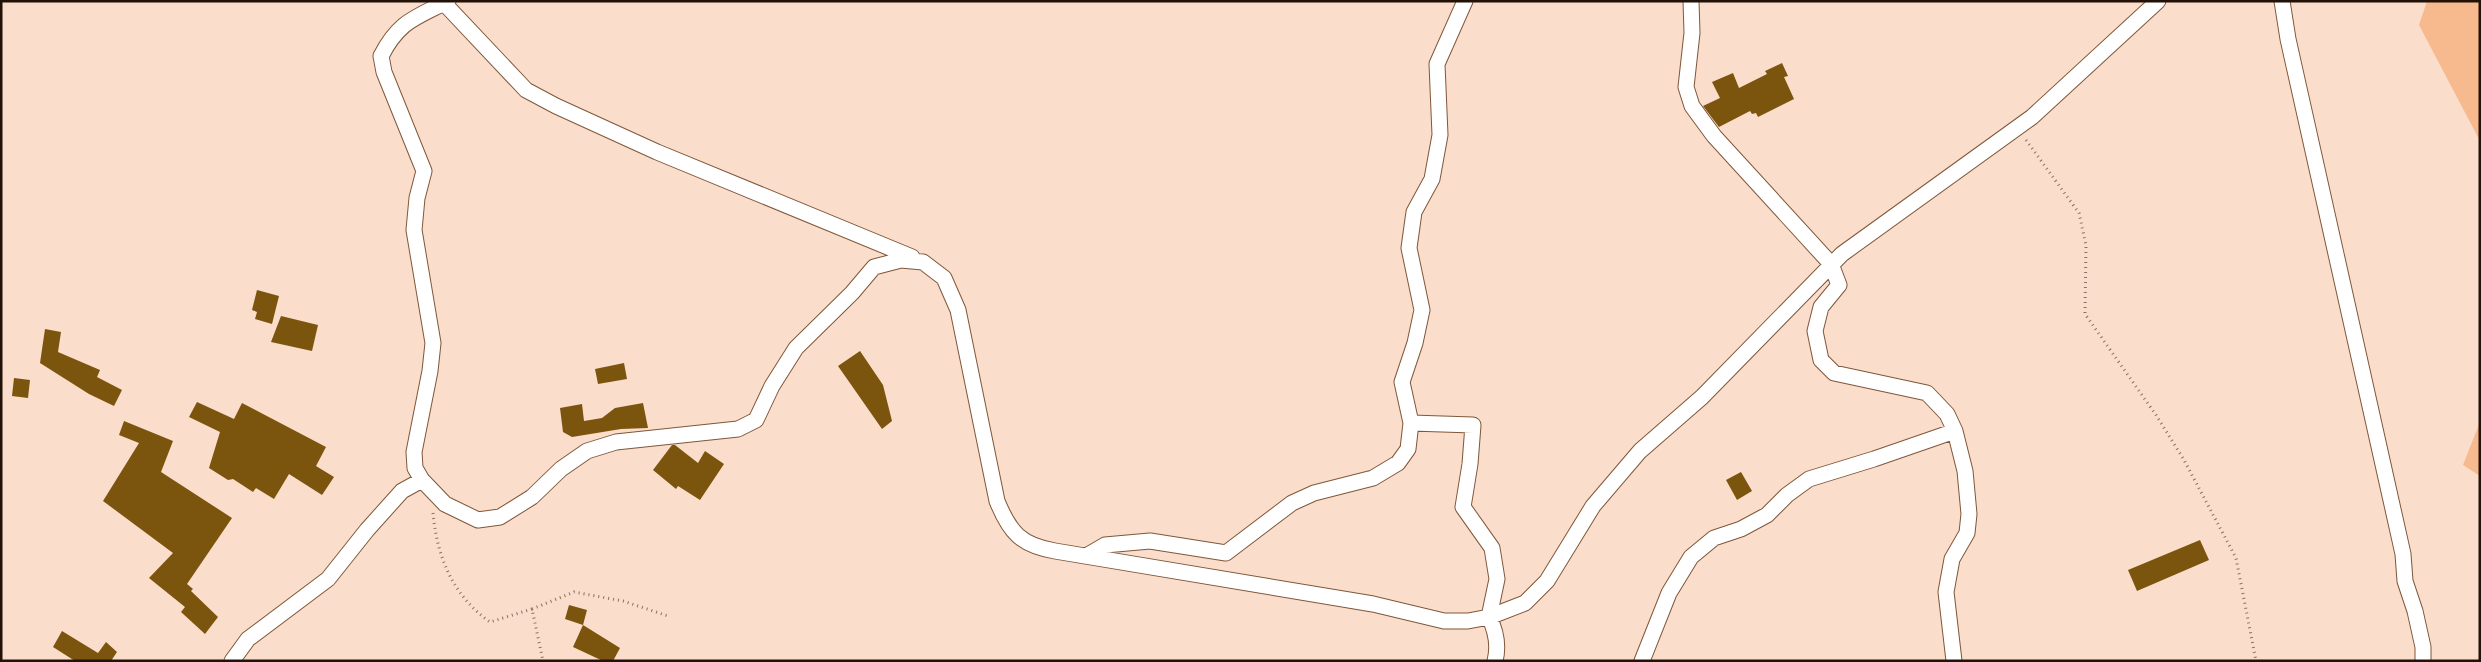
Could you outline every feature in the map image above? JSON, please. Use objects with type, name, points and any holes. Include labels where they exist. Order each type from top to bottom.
[{"type":"street","points":[[1086,556],[1106,544],[1150,541],[1226,553],[1292,503],[1314,493],[1373,478],[1398,463],[1408,449],[1411,423],[1402,382],[1415,343],[1422,310],[1410,248],[1414,212],[1432,180],[1440,135],[1437,64],[1465,1]]},
{"type":"street","points":[[1691,1],[1692,33],[1686,87],[1692,106],[1714,136],[1831,264],[1839,285],[1822,307],[1815,332],[1820,360],[1834,373],[1927,393],[1947,414],[1955,431],[1965,471],[1969,514],[1967,533],[1952,559],[1946,592],[1954,661]]},
{"type":"street","points":[[923,262],[901,260],[874,267],[852,293],[796,348],[772,386],[756,420],[738,429],[616,442],[587,451],[561,469],[532,497],[500,517],[478,520],[444,504],[415,468],[414,452],[430,371],[432,343],[414,230],[417,198],[424,171],[384,72],[381,56],[392,35],[419,14],[445,2],[526,90],[556,106],[657,152],[923,262],[944,278],[958,310],[990,476],[997,501],[1007,524],[1022,540],[1038,548],[1373,604],[1444,620],[1468,621],[1489,617],[1525,604],[1546,581],[1593,506],[1640,450],[1702,396],[1831,264],[1842,254],[2032,117],[2158,1]]},
{"type":"street","points":[[2282,1],[2288,39],[2403,554],[2405,581],[2423,647],[2423,661]]},
{"type":"street","points":[[1411,423],[1473,425],[1470,464],[1463,506],[1492,548],[1498,579],[1489,617],[1495,629],[1498,649],[1496,661]]},
{"type":"street","points":[[1642,661],[1669,593],[1691,557],[1714,538],[1741,529],[1767,515],[1787,495],[1809,478],[1874,459],[1955,431]]},
{"type":"street","points":[[232,661],[248,639],[328,579],[367,530],[402,491],[426,484]]},
{"type":"path","points":[[2016,128],[2037,152],[2079,213],[2086,245],[2085,314],[2156,415],[2184,460],[2236,558],[2256,661]]},
{"type":"path","points":[[426,484],[438,544],[446,572],[476,612],[490,622],[532,609],[574,592],[623,601],[668,616]]},
{"type":"path","points":[[532,609],[543,661]]},
{"type":"shaded area","points":[[2427,1],[2480,1],[2480,141],[2419,25]]},
{"type":"shaded area","points":[[2480,422],[2480,476],[2463,465]]},
{"type":"building","points":[[1782,63],[1788,76],[1784,77],[1794,99],[1758,117],[1756,113],[1752,114],[1750,111],[1719,127],[1703,106],[1720,98],[1712,82],[1733,73],[1739,88],[1767,74],[1765,71]]},
{"type":"building","points":[[257,290],[279,296],[272,324],[255,319],[257,312],[252,310]]},
{"type":"building","points":[[281,316],[318,325],[312,351],[271,342]]},
{"type":"building","points":[[45,329],[61,332],[58,352],[100,370],[97,377],[122,390],[114,406],[89,394],[40,363]]},
{"type":"building","points":[[860,351],[883,385],[892,421],[882,429],[838,366]]},
{"type":"building","points":[[624,363],[627,379],[598,384],[595,369]]},
{"type":"building","points":[[14,378],[30,380],[28,398],[12,396]]},
{"type":"building","points":[[197,402],[234,419],[242,403],[326,447],[316,466],[334,477],[322,495],[289,474],[274,499],[256,488],[253,492],[233,479],[228,480],[209,468],[220,432],[189,417]]},
{"type":"building","points":[[643,403],[648,428],[621,429],[572,437],[563,432],[560,408],[582,404],[584,421],[602,418],[615,408]]},
{"type":"building","points":[[124,421],[173,441],[161,472],[232,518],[187,584],[193,589],[191,591],[218,617],[205,634],[181,612],[185,607],[149,578],[173,553],[103,501],[139,443],[119,435]]},
{"type":"building","points":[[672,445],[675,445],[698,463],[705,451],[724,464],[700,500],[678,486],[676,489],[653,470]]},
{"type":"building","points":[[1741,472],[1752,491],[1737,500],[1726,480]]},
{"type":"building","points":[[2200,540],[2209,560],[2137,591],[2128,570]]},
{"type":"building","points":[[569,605],[587,610],[583,625],[565,619]]},
{"type":"building","points":[[583,625],[620,648],[613,661],[603,661],[573,647]]},
{"type":"building","points":[[62,631],[98,653],[106,642],[117,652],[111,661],[75,661],[53,647]]}]
